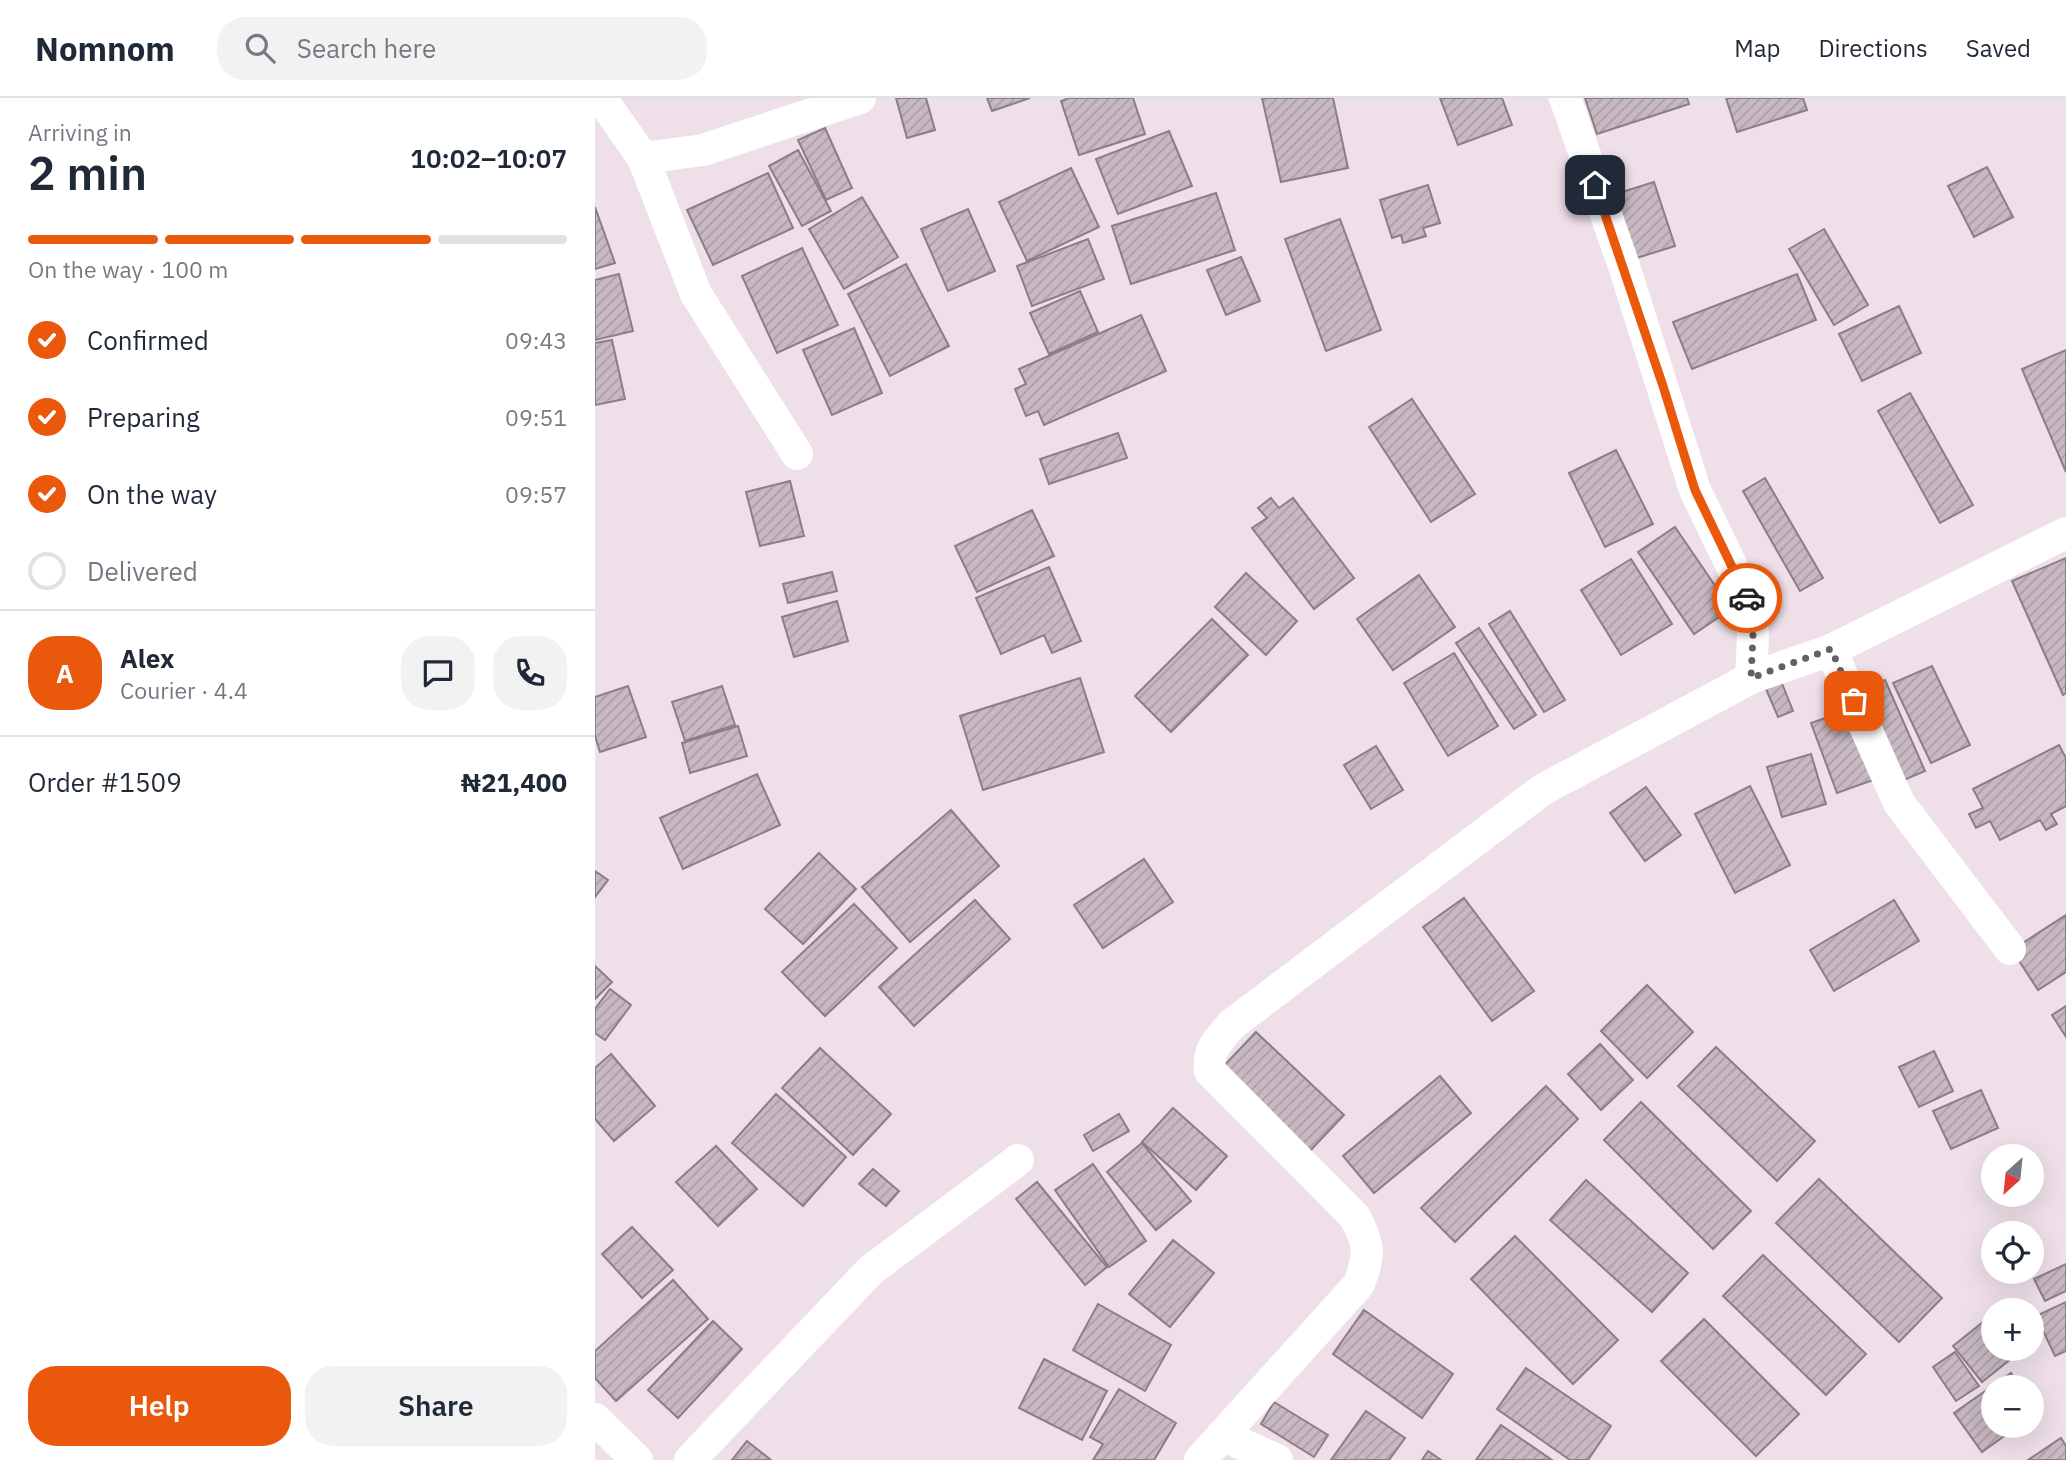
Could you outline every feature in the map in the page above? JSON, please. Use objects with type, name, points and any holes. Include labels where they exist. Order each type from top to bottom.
[{"type":"street","points":[[601,98],[643,158],[696,294],[797,454]]},
{"type":"street","points":[[643,158],[703,150],[860,98]]},
{"type":"street","points":[[1565,98],[1623,263],[1695,490],[1749,602],[1753,635],[1751,678]]},
{"type":"street","points":[[1200,1460],[1359,1284],[1367,1262],[1367,1239],[1355,1217],[1210,1072],[1208,1059],[1216,1043],[1231,1025],[1542,790],[1751,678],[1831,649],[2066,533]]},
{"type":"street","points":[[1831,649],[1899,803],[2010,949]]},
{"type":"street","points":[[690,1460],[871,1270],[1018,1160]]},
{"type":"street","points":[[595,1419],[637,1460]]},
{"type":"street","points":[[1222,1435],[1277,1460]]},
{"type":"building","points":[[896,98],[926,98],[935,130],[907,138]]},
{"type":"building","points":[[987,98],[1030,98],[992,111]]},
{"type":"building","points":[[1069,98],[1133,98],[1145,134],[1079,155],[1061,101]]},
{"type":"building","points":[[1262,98],[1333,98],[1348,168],[1281,182]]},
{"type":"building","points":[[1440,98],[1502,98],[1512,125],[1458,145]]},
{"type":"building","points":[[1585,98],[1687,98],[1689,104],[1597,134]]},
{"type":"building","points":[[1726,98],[1803,98],[1807,110],[1737,132]]},
{"type":"building","points":[[825,128],[852,188],[826,200],[798,140]]},
{"type":"building","points":[[1169,131],[1192,186],[1118,214],[1096,159]]},
{"type":"building","points":[[798,150],[831,211],[802,226],[769,166]]},
{"type":"building","points":[[1987,167],[2013,217],[1974,237],[1948,186]]},
{"type":"building","points":[[1071,168],[1099,227],[1027,261],[999,202]]},
{"type":"building","points":[[768,173],[793,228],[713,265],[687,210]]},
{"type":"building","points":[[1654,182],[1675,246],[1624,262],[1603,198]]},
{"type":"building","points":[[1428,185],[1440,223],[1423,228],[1426,236],[1403,243],[1401,235],[1392,238],[1380,200]]},
{"type":"building","points":[[1216,193],[1235,250],[1131,284],[1112,226]]},
{"type":"building","points":[[862,197],[898,257],[844,289],[809,229]]},
{"type":"building","points":[[595,207],[615,263],[595,269]]},
{"type":"building","points":[[968,209],[995,271],[948,291],[921,229]]},
{"type":"building","points":[[1340,219],[1381,330],[1326,351],[1285,239]]},
{"type":"building","points":[[1824,229],[1868,305],[1834,325],[1789,249]]},
{"type":"building","points":[[1088,239],[1104,279],[1032,306],[1017,266]]},
{"type":"building","points":[[802,248],[838,325],[777,353],[742,276]]},
{"type":"building","points":[[1241,257],[1260,301],[1226,315],[1207,270]]},
{"type":"building","points":[[906,264],[949,346],[890,376],[848,294]]},
{"type":"building","points":[[619,274],[633,331],[595,340],[595,280]]},
{"type":"building","points":[[1797,274],[1816,320],[1692,369],[1673,322]]},
{"type":"building","points":[[1080,291],[1098,332],[1049,354],[1030,313]]},
{"type":"building","points":[[1899,306],[1921,353],[1862,381],[1839,334]]},
{"type":"building","points":[[1141,315],[1166,371],[1044,425],[1038,411],[1026,416],[1015,389],[1026,384],[1019,369]]},
{"type":"building","points":[[854,328],[882,393],[832,415],[803,350]]},
{"type":"building","points":[[612,340],[625,399],[595,405],[595,343]]},
{"type":"building","points":[[2066,350],[2066,472],[2022,369]]},
{"type":"building","points":[[1910,393],[1973,505],[1940,523],[1878,411]]},
{"type":"building","points":[[1412,399],[1475,494],[1431,522],[1369,427]]},
{"type":"building","points":[[1118,433],[1127,458],[1049,484],[1040,459]]},
{"type":"building","points":[[1616,450],[1653,524],[1605,547],[1569,473]]},
{"type":"building","points":[[1765,478],[1823,578],[1800,591],[1743,491]]},
{"type":"building","points":[[790,481],[804,536],[760,546],[746,492]]},
{"type":"building","points":[[1271,498],[1279,508],[1293,498],[1354,578],[1314,609],[1252,528],[1267,518],[1258,508]]},
{"type":"building","points":[[1032,510],[1054,556],[977,592],[955,546]]},
{"type":"building","points":[[1675,527],[1731,609],[1694,634],[1638,552]]},
{"type":"building","points":[[2066,558],[2066,693],[2063,695],[2012,581]]},
{"type":"building","points":[[1631,559],[1672,624],[1621,655],[1581,590]]},
{"type":"building","points":[[1049,567],[1081,641],[1052,653],[1044,635],[1001,654],[976,598]]},
{"type":"building","points":[[832,572],[837,591],[788,603],[783,584]]},
{"type":"building","points":[[1246,573],[1297,621],[1266,655],[1215,607]]},
{"type":"building","points":[[1419,575],[1455,627],[1393,670],[1357,619]]},
{"type":"building","points":[[837,601],[848,641],[794,657],[782,617]]},
{"type":"building","points":[[1510,611],[1565,700],[1544,712],[1489,624]]},
{"type":"building","points":[[1212,619],[1248,655],[1171,732],[1135,696]]},
{"type":"building","points":[[1479,628],[1536,715],[1514,729],[1456,643]]},
{"type":"building","points":[[1454,653],[1498,726],[1448,756],[1404,683]]},
{"type":"building","points":[[1932,666],[1970,745],[1931,763],[1893,683]]},
{"type":"building","points":[[1779,676],[1793,711],[1778,717],[1763,682]]},
{"type":"building","points":[[1080,678],[1104,752],[983,790],[960,716]]},
{"type":"building","points":[[1885,680],[1925,771],[1904,780],[1864,689]]},
{"type":"building","points":[[628,686],[646,737],[600,752],[595,736],[595,697]]},
{"type":"building","points":[[722,686],[735,725],[685,741],[672,702]]},
{"type":"building","points":[[1850,709],[1876,779],[1837,793],[1811,723]]},
{"type":"building","points":[[738,726],[747,756],[690,773],[682,743]]},
{"type":"building","points":[[2059,745],[2066,758],[2066,806],[2051,814],[2057,824],[2046,830],[2040,820],[2000,840],[1990,821],[1976,828],[1969,814],[1983,808],[1973,789]]},
{"type":"building","points":[[1376,746],[1403,790],[1371,809],[1344,765]]},
{"type":"building","points":[[1811,754],[1826,804],[1782,817],[1767,767]]},
{"type":"building","points":[[757,774],[780,825],[683,869],[660,818]]},
{"type":"building","points":[[1750,786],[1790,865],[1735,893],[1695,814]]},
{"type":"building","points":[[1646,787],[1681,835],[1645,861],[1610,813]]},
{"type":"building","points":[[951,810],[999,866],[910,942],[862,887]]},
{"type":"building","points":[[819,853],[856,889],[803,944],[765,909]]},
{"type":"building","points":[[1144,859],[1173,902],[1103,948],[1074,905]]},
{"type":"building","points":[[595,871],[608,880],[595,897]]},
{"type":"building","points":[[1464,898],[1534,991],[1492,1021],[1423,927]]},
{"type":"building","points":[[975,900],[1010,939],[914,1026],[879,987]]},
{"type":"building","points":[[1894,900],[1919,941],[1834,991],[1810,950]]},
{"type":"building","points":[[854,904],[897,948],[825,1016],[782,972]]},
{"type":"building","points":[[2066,915],[2066,972],[2038,990],[2012,950]]},
{"type":"building","points":[[595,966],[612,982],[595,999]]},
{"type":"building","points":[[1647,985],[1693,1032],[1647,1078],[1601,1031]]},
{"type":"building","points":[[610,989],[631,1005],[605,1040],[595,1033],[595,1009]]},
{"type":"building","points":[[2066,1006],[2066,1037],[2052,1015]]},
{"type":"building","points":[[1256,1032],[1344,1115],[1307,1154],[1219,1071]]},
{"type":"building","points":[[1600,1044],[1633,1080],[1601,1110],[1568,1074]]},
{"type":"building","points":[[1716,1047],[1815,1141],[1777,1181],[1678,1086]]},
{"type":"building","points":[[820,1048],[891,1114],[853,1155],[782,1088]]},
{"type":"building","points":[[1934,1051],[1953,1091],[1919,1107],[1899,1067]]},
{"type":"building","points":[[611,1054],[655,1106],[614,1141],[595,1119],[595,1068]]},
{"type":"building","points":[[1440,1076],[1471,1113],[1374,1193],[1343,1156]]},
{"type":"building","points":[[1546,1086],[1578,1119],[1455,1242],[1421,1208]]},
{"type":"building","points":[[1981,1090],[1998,1128],[1951,1149],[1933,1111]]},
{"type":"building","points":[[776,1094],[846,1157],[803,1206],[732,1143]]},
{"type":"building","points":[[1641,1102],[1751,1211],[1713,1249],[1604,1140]]},
{"type":"building","points":[[1173,1108],[1227,1156],[1196,1190],[1142,1142]]},
{"type":"building","points":[[1119,1114],[1129,1131],[1093,1151],[1084,1135]]},
{"type":"building","points":[[1142,1143],[1191,1201],[1156,1230],[1107,1172]]},
{"type":"building","points":[[716,1146],[757,1189],[718,1226],[676,1182]]},
{"type":"building","points":[[1093,1164],[1146,1241],[1109,1267],[1055,1190]]},
{"type":"building","points":[[873,1169],[899,1191],[886,1206],[859,1184]]},
{"type":"building","points":[[1819,1179],[1942,1298],[1899,1342],[1776,1223]]},
{"type":"building","points":[[1586,1180],[1688,1273],[1652,1312],[1550,1220]]},
{"type":"building","points":[[1037,1182],[1107,1267],[1085,1285],[1016,1199]]},
{"type":"building","points":[[632,1227],[673,1270],[642,1298],[602,1254]]},
{"type":"building","points":[[1515,1236],[1618,1340],[1573,1384],[1471,1279]]},
{"type":"building","points":[[1173,1240],[1214,1273],[1170,1327],[1129,1294]]},
{"type":"building","points":[[1763,1255],[1866,1354],[1826,1395],[1723,1296]]},
{"type":"building","points":[[2066,1264],[2066,1291],[2045,1301],[2036,1284],[2044,1284],[2044,1274]]},
{"type":"building","points":[[673,1280],[708,1319],[616,1401],[595,1378],[595,1351]]},
{"type":"building","points":[[2066,1302],[2066,1351],[2055,1356],[2044,1333],[2044,1312]]},
{"type":"building","points":[[1098,1304],[1171,1345],[1145,1391],[1073,1350]]},
{"type":"building","points":[[1364,1310],[1453,1374],[1422,1418],[1333,1354]]},
{"type":"building","points":[[1704,1319],[1799,1414],[1756,1456],[1661,1361]]},
{"type":"building","points":[[713,1321],[742,1349],[678,1418],[648,1390]]},
{"type":"building","points":[[1981,1324],[1981,1361],[2008,1361],[1991,1375],[1981,1375],[1981,1381],[1953,1346]]},
{"type":"building","points":[[1955,1352],[1979,1386],[1956,1401],[1933,1367]]},
{"type":"building","points":[[1044,1359],[1107,1391],[1082,1440],[1019,1408]]},
{"type":"building","points":[[1526,1368],[1611,1426],[1588,1460],[1570,1460],[1497,1409]]},
{"type":"building","points":[[1119,1389],[1176,1423],[1154,1460],[1093,1460],[1103,1444],[1090,1437]]},
{"type":"building","points":[[1981,1394],[1981,1438],[2001,1438],[1982,1452],[1954,1413]]},
{"type":"building","points":[[1274,1402],[1328,1435],[1314,1457],[1261,1424]]},
{"type":"building","points":[[1366,1411],[1405,1438],[1389,1460],[1331,1460]]},
{"type":"building","points":[[1501,1425],[1552,1460],[1476,1460]]},
{"type":"building","points":[[2061,1438],[2066,1446],[2066,1460],[2028,1460]]},
{"type":"building","points":[[747,1441],[771,1460],[732,1460]]},
{"type":"building","points":[[1428,1451],[1441,1460],[1422,1460]]},
{"type":"way so far","points":[[1747,598],[1753,635],[1751,678],[1831,649],[1854,701]]},
{"type":"route","points":[[1595,185],[1623,263],[1695,490],[1747,598]]}]
